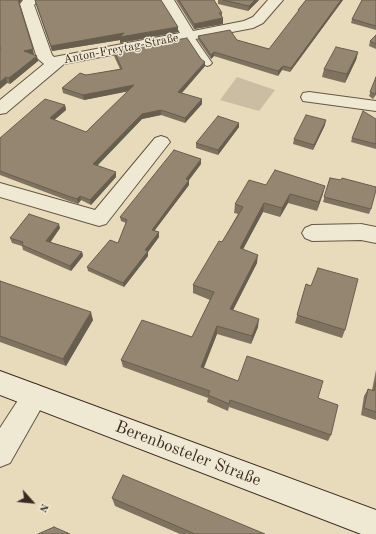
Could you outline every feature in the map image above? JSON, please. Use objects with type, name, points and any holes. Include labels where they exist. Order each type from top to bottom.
[{"type":"street","name":"Anton-Freytag-Straße","points":[[32,0],[27,4],[44,58],[54,63]]},
{"type":"street","name":"Anton-Freytag-Straße","points":[[167,0],[189,36]]},
{"type":"street","name":"Anton-Freytag-Straße","points":[[0,109],[54,63],[65,58],[253,23],[276,0]]},
{"type":"street","points":[[309,97],[376,106]]},
{"type":"street","points":[[0,190],[99,218],[161,142]]},
{"type":"street","points":[[312,233],[362,232],[376,235]]},
{"type":"street","name":"Berenbosteler Straße","points":[[0,383],[376,525]]},
{"type":"street","points":[[0,452],[35,396]]},
{"type":"lane","points":[[189,36],[207,63]]},
{"type":"shaded area","points":[[237,77],[275,90],[259,111],[220,100]]},
{"type":"building","points":[[0,0],[18,0],[33,49],[24,51],[37,56],[9,78],[6,77],[0,82],[1,50]]},
{"type":"building","points":[[35,0],[161,0],[178,27],[120,37],[124,33],[51,46]]},
{"type":"building","points":[[179,0],[214,0],[222,13],[219,13],[223,18],[194,24]]},
{"type":"building","points":[[223,0],[255,0],[249,6]]},
{"type":"building","points":[[306,0],[341,0],[291,68],[283,66],[278,71],[214,52],[211,55],[198,36],[230,30],[237,40],[269,49]]},
{"type":"building","points":[[362,0],[376,0],[376,26],[352,19]]},
{"type":"building","points":[[376,35],[376,44],[370,41]]},
{"type":"building","points":[[187,38],[201,59],[205,62],[178,92],[202,99],[185,118],[161,110],[142,114],[93,164],[116,172],[90,200],[80,196],[77,199],[0,171],[0,138],[45,99],[65,105],[50,118],[86,132],[134,85],[83,95],[62,88],[80,73],[86,75],[122,69],[114,51]]},
{"type":"building","points":[[336,47],[358,52],[347,74],[324,69]]},
{"type":"building","points":[[376,77],[376,92],[375,94],[370,92]]},
{"type":"building","points":[[363,111],[376,119],[376,144],[352,138]]},
{"type":"building","points":[[306,115],[326,120],[314,145],[294,139]]},
{"type":"building","points":[[218,116],[239,123],[218,150],[196,143]]},
{"type":"building","points":[[174,150],[201,159],[186,179],[189,180],[152,230],[159,232],[145,250],[148,251],[123,283],[87,267],[110,240],[118,243],[127,220],[120,217]]},
{"type":"building","points":[[275,170],[325,186],[319,202],[290,194],[282,208],[264,203],[240,248],[258,255],[230,309],[259,319],[252,336],[217,326],[201,367],[238,381],[247,356],[323,381],[318,398],[338,405],[331,435],[230,400],[229,404],[208,395],[210,391],[121,360],[142,320],[192,337],[214,292],[193,285],[219,241],[222,242],[243,207],[235,204],[249,180],[266,185]]},
{"type":"building","points":[[330,178],[341,180],[342,178],[376,187],[371,209],[324,197]]},
{"type":"building","points":[[29,214],[59,224],[46,241],[82,252],[70,266],[22,245],[23,242],[10,238]]},
{"type":"building","points":[[318,268],[358,279],[345,330],[297,315],[306,284],[311,286]]},
{"type":"building","points":[[0,281],[91,312],[63,359],[0,336]]},
{"type":"building","points":[[376,382],[376,412],[364,408],[368,389],[374,391]]},
{"type":"building","points":[[123,475],[265,534],[195,534],[112,498]]},
{"type":"building","points":[[54,527],[70,534],[38,534]]}]
